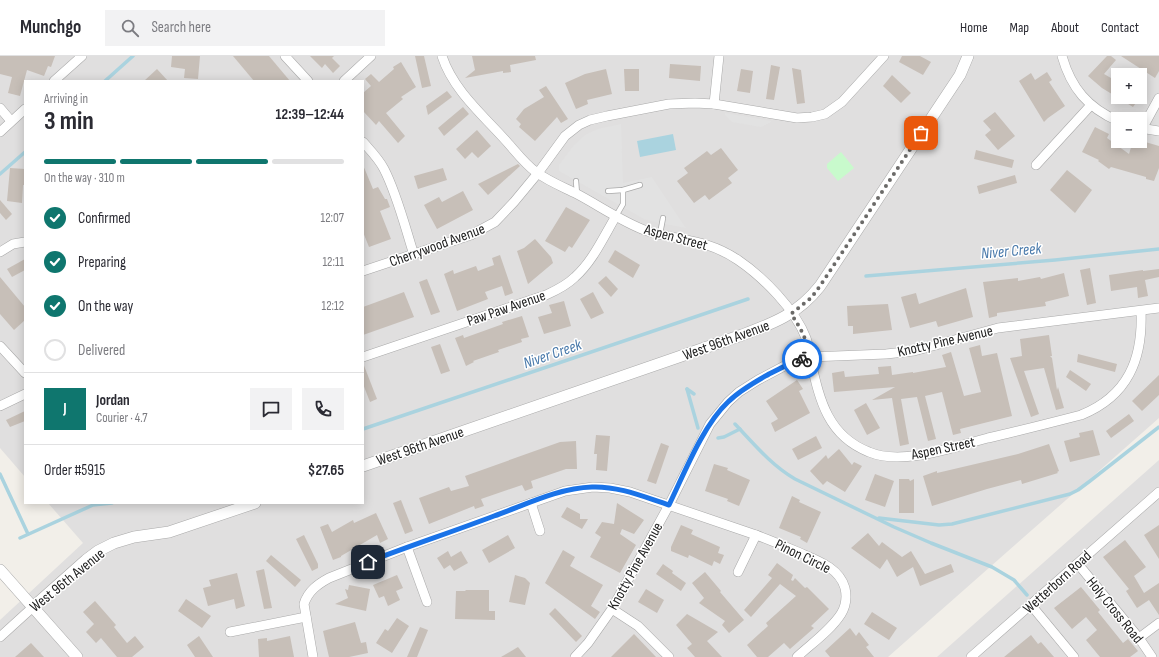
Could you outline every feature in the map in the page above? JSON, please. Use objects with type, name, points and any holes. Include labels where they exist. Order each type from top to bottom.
[{"type":"street","points":[[66,56],[73,64]]},
{"type":"street","points":[[55,80],[82,56]]},
{"type":"street","points":[[285,56],[307,80]]},
{"type":"street","points":[[345,80],[371,56]]},
{"type":"street","name":"Aspen Street","points":[[442,56],[446,68],[458,88],[538,174],[616,216],[646,230],[701,242],[720,250],[738,260],[781,299],[805,337],[819,396],[824,410],[834,425],[847,439],[858,447],[872,454],[887,457],[920,455],[1081,415],[1102,404],[1124,383],[1132,370],[1138,355],[1141,338],[1141,310]]},
{"type":"street","points":[[714,104],[720,56]]},
{"type":"street","name":"Cherrywood Avenue","points":[[364,271],[471,235],[495,222],[538,174],[565,136],[579,125],[590,120],[669,104],[714,104],[797,118],[812,117],[825,114],[842,102],[884,56]]},
{"type":"street","name":"West 96th Avenue","points":[[364,466],[773,324],[791,314],[811,298],[820,286],[960,75],[968,56]]},
{"type":"street","points":[[1062,56],[1076,87],[1090,106],[1111,118]]},
{"type":"street","points":[[1147,118],[1159,98]]},
{"type":"street","points":[[1036,165],[1090,106]]},
{"type":"street","points":[[0,108],[11,121]]},
{"type":"street","points":[[0,132],[24,110]]},
{"type":"street","points":[[1147,129],[1159,131]]},
{"type":"street","points":[[364,143],[384,169],[397,202],[414,255]]},
{"type":"street","name":"Paw Paw Avenue","points":[[364,357],[546,295],[559,289],[575,278],[584,268],[616,216]]},
{"type":"street","points":[[0,252],[14,244],[24,242]]},
{"type":"street","name":"Knotty Pine Avenue","points":[[575,657],[588,643],[612,609],[669,505],[702,439],[719,412],[739,392],[758,380],[790,363],[810,357],[886,354],[914,351],[998,328],[1159,308]]},
{"type":"street","points":[[0,346],[24,372]]},
{"type":"street","points":[[0,406],[24,394]]},
{"type":"street","name":"Pinon Circle","points":[[313,657],[304,604],[306,596],[318,584],[329,578],[407,547],[565,491],[593,487],[610,488],[630,492],[774,541],[822,563],[840,576],[846,594],[846,600],[840,615],[832,625],[797,657]]},
{"type":"street","name":"Wetterborn Road","points":[[972,657],[1159,492]]},
{"type":"street","name":"Wetterborn Road","points":[[1143,506],[1159,501]]},
{"type":"street","points":[[531,503],[540,531]]},
{"type":"street","name":"West 96th Avenue","points":[[0,637],[98,551],[114,543],[134,537],[170,532],[252,504]]},
{"type":"street","points":[[738,572],[756,535]]},
{"type":"street","points":[[407,547],[427,602]]},
{"type":"street","name":"Holy Cross Road","points":[[1078,564],[1139,638],[1152,657]]},
{"type":"street","points":[[0,570],[77,657]]},
{"type":"street","points":[[1031,605],[1074,657]]},
{"type":"street","points":[[612,609],[638,626],[669,657]]},
{"type":"street","points":[[230,632],[306,616]]},
{"type":"street","points":[[1139,638],[1159,623]]},
{"type":"lane","points":[[576,180],[577,194]]},
{"type":"lane","points":[[608,191],[623,190],[640,185]]},
{"type":"lane","points":[[616,216],[623,204],[623,190]]},
{"type":"lane","points":[[660,234],[663,218]]},
{"type":"shaded area","points":[[0,56],[1159,56],[1159,418],[888,657],[0,657],[0,620],[83,543],[49,504],[364,504],[364,80],[24,80],[24,476],[0,448]]},
{"type":"shaded area","points":[[725,113],[771,122],[761,127],[732,122],[725,115]]},
{"type":"shaded area","points":[[621,124],[623,183],[652,177],[686,228],[644,219],[559,171],[559,165],[574,145],[585,135],[598,129]]},
{"type":"shaded area","points":[[1159,460],[1159,657],[937,657]]},
{"type":"green space","points":[[841,152],[854,168],[838,181],[827,168],[827,164]]},
{"type":"water","points":[[673,134],[676,150],[640,157],[637,141]]},
{"type":"building","points":[[0,56],[55,56],[51,67],[48,66],[44,76],[27,70],[20,96],[8,93],[12,77],[0,74]]},
{"type":"building","points":[[172,56],[200,56],[198,79],[184,78],[185,69],[171,67]]},
{"type":"building","points":[[233,56],[269,56],[289,80],[253,80]]},
{"type":"building","points":[[310,56],[334,56],[332,58],[340,66],[333,73],[325,64],[322,68]]},
{"type":"building","points":[[415,56],[424,56],[431,86],[422,88]]},
{"type":"building","points":[[472,56],[535,56],[536,60],[510,65],[511,72],[503,73],[503,71],[465,78],[475,70]]},
{"type":"building","points":[[902,56],[920,56],[931,62],[923,75],[899,62]]},
{"type":"building","points":[[1107,56],[1111,56],[1116,60],[1104,74],[1111,78],[1111,94],[1088,76]]},
{"type":"building","points":[[1121,56],[1159,56],[1159,71],[1155,78],[1147,73],[1147,68],[1140,68]]},
{"type":"building","points":[[401,62],[416,87],[401,97],[403,99],[386,113],[405,136],[398,143],[379,121],[376,125],[364,112],[364,92],[371,86],[365,79],[371,74],[379,82],[394,69],[393,67]]},
{"type":"building","points":[[670,64],[701,66],[700,81],[669,78]]},
{"type":"building","points":[[771,65],[780,67],[774,100],[766,99]]},
{"type":"building","points":[[792,68],[801,70],[805,103],[797,104]]},
{"type":"building","points":[[157,69],[167,80],[145,80]]},
{"type":"building","points":[[606,69],[612,94],[587,100],[588,104],[576,109],[565,83],[585,74]]},
{"type":"building","points":[[624,69],[639,69],[639,91],[625,91]]},
{"type":"building","points":[[741,69],[753,71],[750,93],[737,91]]},
{"type":"building","points":[[1047,72],[1052,80],[1049,82],[1065,106],[1044,122],[1019,81],[1031,73],[1035,80]]},
{"type":"building","points":[[892,75],[911,93],[901,103],[883,86]]},
{"type":"building","points":[[546,86],[568,119],[561,123],[557,117],[535,141],[519,127],[521,124],[516,119],[524,109],[544,97],[539,90]]},
{"type":"building","points":[[447,91],[452,97],[428,115],[426,106]]},
{"type":"building","points":[[1128,104],[1135,104],[1133,107]]},
{"type":"building","points":[[463,107],[469,114],[444,136],[438,128]]},
{"type":"building","points":[[995,112],[1015,136],[998,150],[985,135],[991,130],[983,121]]},
{"type":"building","points":[[1095,127],[1109,134],[1107,138],[1111,141],[1111,148],[1121,148],[1129,154],[1131,148],[1147,148],[1147,142],[1159,146],[1159,168],[1154,181],[1146,179],[1146,177],[1111,167],[1109,169],[1098,161],[1099,160],[1082,152]]},
{"type":"building","points":[[477,130],[491,146],[478,158],[472,152],[465,159],[456,149]]},
{"type":"building","points":[[721,148],[738,170],[728,178],[732,183],[709,200],[705,195],[694,203],[677,181],[688,173],[684,168],[707,151],[711,155]]},
{"type":"building","points":[[976,150],[1014,160],[1012,168],[974,159]]},
{"type":"building","points":[[518,164],[520,166],[488,195],[478,184]]},
{"type":"building","points":[[364,167],[373,189],[378,187],[385,199],[387,199],[390,207],[380,211],[391,239],[369,247],[364,234]]},
{"type":"building","points":[[10,168],[24,169],[22,203],[7,201]]},
{"type":"building","points":[[443,168],[447,180],[418,189],[414,176]]},
{"type":"building","points":[[1067,170],[1092,190],[1075,213],[1050,190]]},
{"type":"building","points":[[1015,175],[1017,183],[979,194],[977,186]]},
{"type":"building","points":[[463,191],[473,210],[437,229],[424,205],[439,197],[442,202]]},
{"type":"building","points":[[0,200],[12,214],[6,220],[0,213]]},
{"type":"building","points":[[566,207],[590,220],[572,248],[569,246],[565,252],[545,241]]},
{"type":"building","points":[[535,239],[551,257],[553,263],[528,284],[517,251],[524,248]]},
{"type":"building","points":[[615,250],[640,265],[633,278],[608,262]]},
{"type":"building","points":[[500,255],[513,293],[505,296],[502,286],[485,292],[488,299],[457,311],[444,274],[453,270],[454,274],[476,266],[478,271],[494,265],[492,258]]},
{"type":"building","points":[[24,260],[24,271],[12,277],[7,269]]},
{"type":"building","points":[[1090,268],[1096,303],[1087,305],[1080,270]]},
{"type":"building","points":[[1159,269],[1159,277],[1145,280],[1148,296],[1138,298],[1137,287],[1111,291],[1109,275]]},
{"type":"building","points":[[1064,273],[1069,296],[1045,302],[1046,306],[997,313],[997,316],[989,318],[983,282],[1018,278],[1018,281],[1040,277],[1041,279]]},
{"type":"building","points":[[606,276],[618,289],[611,297],[598,283]]},
{"type":"building","points":[[0,277],[24,306],[24,321],[14,330],[0,314]]},
{"type":"building","points":[[427,279],[440,312],[431,315],[419,282]]},
{"type":"building","points":[[966,288],[973,317],[938,327],[936,321],[910,328],[901,297],[916,293],[919,304]]},
{"type":"building","points":[[404,292],[414,317],[364,335],[364,307]]},
{"type":"building","points":[[593,292],[604,313],[591,319],[580,299]]},
{"type":"building","points":[[564,301],[571,326],[544,334],[538,317],[552,313],[549,305]]},
{"type":"building","points":[[888,304],[892,330],[853,334],[853,326],[848,326],[847,306]]},
{"type":"building","points":[[522,316],[529,337],[521,339],[522,342],[498,350],[499,352],[473,361],[474,362],[466,366],[455,338],[463,335],[464,338],[503,324],[502,322]]},
{"type":"building","points":[[1049,335],[1052,356],[1050,356],[1052,358],[1057,390],[1058,387],[1064,408],[1056,410],[1044,368],[1024,371],[1039,414],[1031,417],[1010,358],[1022,356],[1020,339]]},
{"type":"building","points":[[440,344],[450,371],[441,374],[431,347]]},
{"type":"building","points":[[980,345],[982,356],[997,353],[1012,416],[960,429],[961,433],[953,435],[942,392],[925,396],[936,439],[928,441],[917,397],[901,399],[909,444],[900,446],[892,398],[872,400],[895,387],[834,392],[832,373],[844,371],[845,377],[879,374],[878,367],[891,366],[892,375],[913,373],[946,367],[942,355],[951,352],[964,396],[981,392],[969,348]]},
{"type":"building","points":[[1078,354],[1117,364],[1115,372],[1077,362]]},
{"type":"building","points":[[364,366],[377,399],[370,402],[364,387]]},
{"type":"building","points":[[1070,370],[1091,384],[1086,391],[1066,377]]},
{"type":"building","points":[[1159,375],[1159,395],[1142,411],[1132,401]]},
{"type":"building","points":[[797,380],[803,389],[799,391],[810,413],[775,432],[771,423],[778,419],[766,401]]},
{"type":"building","points":[[866,403],[880,428],[867,435],[854,410]]},
{"type":"building","points":[[24,411],[24,421],[10,427],[6,420]]},
{"type":"building","points":[[1129,414],[1134,421],[1111,438],[1106,431]]},
{"type":"building","points":[[1093,430],[1100,455],[1070,462],[1064,441],[1080,437],[1079,433]]},
{"type":"building","points":[[596,435],[610,436],[607,471],[596,470],[597,454],[594,454]]},
{"type":"building","points":[[816,436],[822,448],[798,460],[792,449]]},
{"type":"building","points":[[576,441],[577,469],[566,469],[531,481],[533,488],[525,491],[522,485],[481,499],[484,506],[475,509],[474,506],[429,524],[419,498],[449,487],[451,491],[469,486],[465,476],[560,442]]},
{"type":"building","points":[[661,443],[669,446],[656,484],[647,481]]},
{"type":"building","points":[[1049,444],[1059,471],[1057,472],[1058,473],[1022,484],[1021,480],[932,506],[923,476],[937,471],[937,473],[1018,454]]},
{"type":"building","points":[[839,449],[852,465],[854,462],[862,466],[845,492],[827,481],[823,485],[810,471],[826,455],[828,459]]},
{"type":"building","points":[[714,464],[728,468],[727,470],[750,480],[739,506],[727,501],[728,499],[705,491]]},
{"type":"building","points":[[875,474],[894,481],[885,507],[865,500]]},
{"type":"building","points":[[899,479],[909,479],[910,481],[914,479],[914,513],[899,513]]},
{"type":"building","points":[[792,496],[800,500],[799,502],[821,512],[807,543],[800,539],[801,537],[779,528]]},
{"type":"building","points":[[401,500],[413,531],[405,534],[393,503]]},
{"type":"building","points":[[617,503],[644,520],[634,534],[622,529],[620,534],[636,545],[620,573],[590,557],[601,537],[595,533],[602,522],[614,524]]},
{"type":"building","points":[[567,507],[580,514],[580,519],[588,519],[582,529],[561,517]]},
{"type":"building","points":[[376,513],[388,539],[380,543],[377,535],[341,557],[333,560],[320,527],[328,524],[332,532],[353,520],[354,523]]},
{"type":"building","points":[[681,525],[693,530],[691,534],[720,547],[718,553],[724,555],[720,564],[714,561],[712,566],[689,555],[688,558],[671,551],[671,547]]},
{"type":"building","points":[[1159,525],[1159,559],[1144,535]]},
{"type":"building","points":[[868,533],[879,546],[882,542],[902,557],[911,551],[925,574],[951,564],[954,572],[920,586],[913,567],[897,577],[887,559],[880,569],[851,548]]},
{"type":"building","points":[[304,535],[318,564],[318,568],[312,571],[296,539]]},
{"type":"building","points":[[508,535],[515,548],[489,563],[482,550]]},
{"type":"building","points":[[1125,540],[1146,567],[1134,576],[1144,593],[1159,583],[1159,615],[1149,600],[1137,608],[1126,591],[1129,589],[1103,557]]},
{"type":"building","points":[[563,550],[575,557],[570,566],[603,585],[591,606],[600,612],[595,619],[545,583]]},
{"type":"building","points":[[448,551],[451,557],[461,551],[468,563],[454,571],[450,565],[444,569],[437,558]]},
{"type":"building","points":[[271,555],[301,580],[295,587],[266,561]]},
{"type":"building","points":[[777,563],[793,575],[791,580],[793,581],[795,578],[805,588],[807,587],[829,609],[811,626],[814,628],[790,649],[784,643],[768,657],[757,657],[747,645],[768,626],[766,623],[796,596],[780,584],[751,617],[744,610],[772,578],[768,575]]},
{"type":"building","points":[[663,564],[673,571],[672,573],[686,583],[681,591],[656,574]]},
{"type":"building","points":[[264,569],[272,608],[264,609],[256,571]]},
{"type":"building","points":[[705,572],[744,620],[729,633],[722,625],[725,621],[699,603],[704,598],[692,583]]},
{"type":"building","points":[[237,573],[245,606],[236,609],[234,599],[208,606],[203,588],[211,586],[209,580]]},
{"type":"building","points":[[397,575],[403,588],[396,591],[400,600],[388,606],[384,596],[379,598],[373,585]]},
{"type":"building","points":[[515,575],[525,578],[530,583],[525,605],[509,602]]},
{"type":"building","points":[[349,585],[370,589],[366,611],[335,604],[348,598],[345,589],[348,590]]},
{"type":"building","points":[[1081,587],[1100,610],[1098,612],[1123,643],[1128,639],[1138,651],[1130,657],[1100,657],[1086,640],[1097,630],[1086,617],[1072,629],[1054,608]]},
{"type":"building","points":[[646,589],[664,600],[657,613],[638,602]]},
{"type":"building","points":[[465,590],[489,590],[489,611],[495,611],[495,620],[455,619],[456,591],[466,591]]},
{"type":"building","points":[[186,599],[211,616],[202,628],[178,611]]},
{"type":"building","points":[[95,601],[116,625],[114,627],[127,643],[135,636],[144,647],[132,657],[117,657],[101,638],[96,643],[86,632],[94,624],[83,612]]},
{"type":"building","points":[[555,608],[582,636],[576,642],[549,614]]},
{"type":"building","points":[[872,612],[897,628],[889,640],[864,624]]},
{"type":"building","points":[[687,614],[718,632],[707,641],[722,657],[695,657],[687,648],[692,644],[676,625]]},
{"type":"building","points":[[397,618],[409,626],[392,653],[376,643],[385,629],[388,631]]},
{"type":"building","points":[[355,622],[361,643],[366,642],[368,653],[349,657],[329,657],[323,631]]},
{"type":"building","points":[[420,627],[428,630],[417,657],[407,657]]},
{"type":"building","points":[[850,628],[856,636],[859,632],[869,645],[866,647],[874,657],[830,657],[825,651]]},
{"type":"building","points":[[634,634],[656,657],[611,657]]},
{"type":"building","points":[[1031,635],[1038,644],[1041,642],[1054,657],[1004,657]]},
{"type":"building","points":[[199,636],[213,657],[195,657],[187,645]]},
{"type":"building","points":[[290,636],[294,657],[259,657],[258,639],[267,638],[267,641]]},
{"type":"building","points":[[31,643],[44,657],[15,657]]},
{"type":"building","points":[[518,647],[526,657],[501,657]]},
{"type":"waterway","points":[[106,80],[133,56]]},
{"type":"waterway","points":[[0,174],[24,153]]},
{"type":"waterway","name":"Niver Creek","points":[[866,276],[1055,260],[1159,249]]},
{"type":"waterway","name":"Niver Creek","points":[[364,429],[748,299]]},
{"type":"waterway","points":[[687,389],[698,428]]},
{"type":"waterway","points":[[687,389],[694,394]]},
{"type":"waterway","points":[[735,424],[770,461],[795,479],[894,527],[992,567],[1014,580],[1027,595]]},
{"type":"waterway","points":[[879,518],[939,525],[952,524],[1070,494],[1090,481],[1159,427]]},
{"type":"waterway","points":[[718,438],[724,437],[740,429]]},
{"type":"waterway","points":[[0,474],[28,534]]},
{"type":"waterway","name":"Niver Creek","points":[[20,538],[93,505],[102,504]]},
{"type":"way so far","points":[[802,359],[810,357],[808,347],[800,327],[791,314],[811,298],[820,286],[921,133]]},
{"type":"route","points":[[368,562],[565,491],[580,488],[610,488],[630,492],[669,505],[710,424],[728,402],[739,392],[758,380],[790,363],[802,359]]}]
